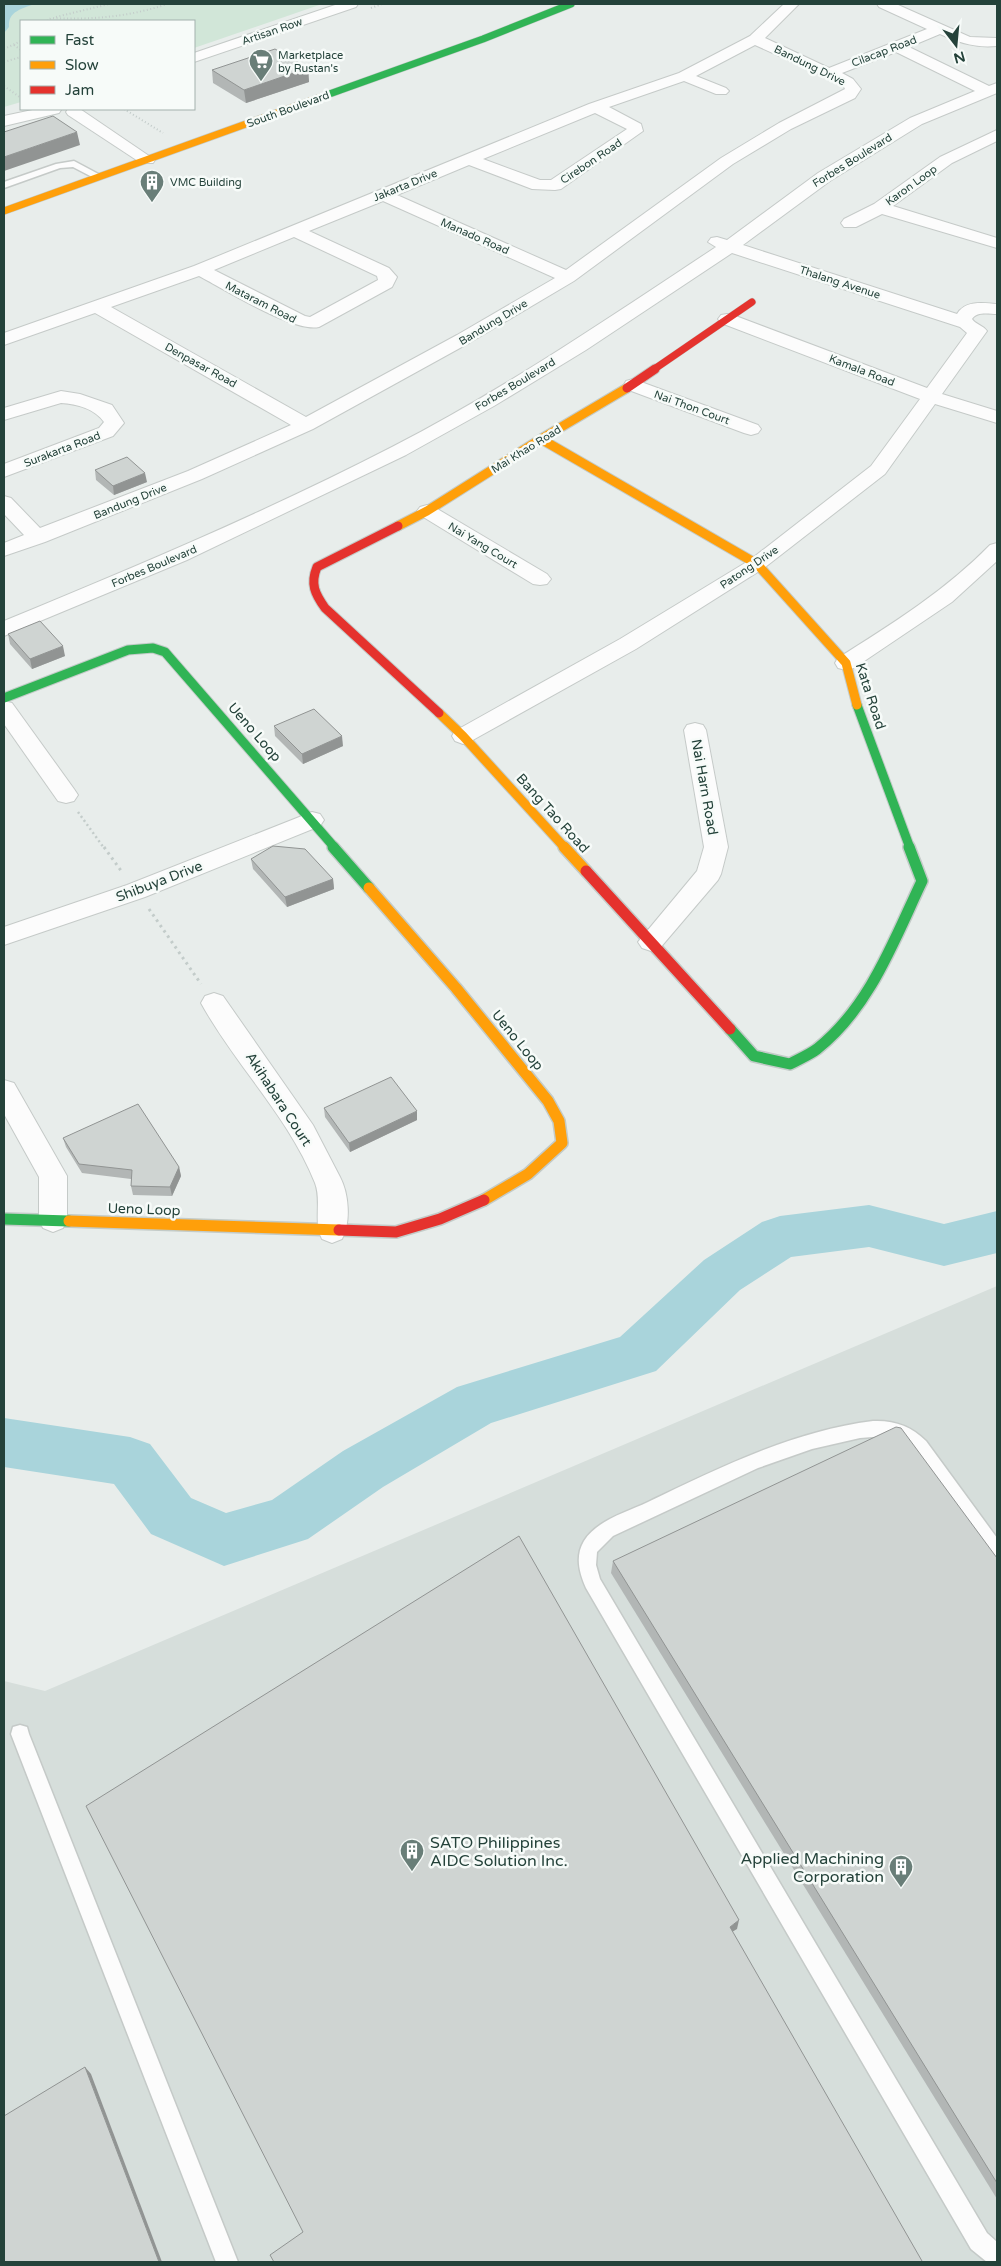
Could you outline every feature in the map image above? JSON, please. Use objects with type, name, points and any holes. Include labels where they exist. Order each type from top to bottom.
[{"type":"street","name":"Artisan Row","points":[[195,58],[351,4]]},
{"type":"street","name":"South Boulevard","points":[[4,211],[147,160],[169,145],[483,39],[571,4]]},
{"type":"street","name":"Jakarta Drive","points":[[4,339],[200,270],[595,107],[684,76],[755,39],[792,4]]},
{"type":"street","points":[[884,4],[977,43],[997,42]]},
{"type":"street","name":"Cilacap Road","points":[[828,73],[940,29]]},
{"type":"street","name":"Bandung Drive","points":[[4,550],[195,475],[306,424],[463,340],[568,277],[727,161],[785,126],[848,95],[852,89],[848,82],[755,39]]},
{"type":"street","points":[[892,48],[983,87]]},
{"type":"street","points":[[684,76],[721,91]]},
{"type":"street","name":"Forbes Boulevard","points":[[58,588],[174,542],[378,448],[497,381],[578,332],[916,121],[983,87]]},
{"type":"street","name":"Cirebon Road","points":[[470,160],[538,185],[555,185],[635,131],[635,127],[629,123],[595,107]]},
{"type":"street","points":[[4,113],[20,110]]},
{"type":"street","points":[[4,121],[48,110]]},
{"type":"street","points":[[59,110],[74,112],[85,110]]},
{"type":"street","points":[[74,112],[147,160]]},
{"type":"street","name":"Karon Loop","points":[[880,208],[946,160],[997,135]]},
{"type":"street","points":[[152,141],[169,145]]},
{"type":"street","name":"Manado Road","points":[[382,194],[568,277]]},
{"type":"street","points":[[850,223],[880,208]]},
{"type":"street","name":"Karon Loop","points":[[880,208],[997,243]]},
{"type":"street","name":"Mataram Road","points":[[200,270],[300,322],[308,323],[313,323],[386,282],[388,277],[383,272],[296,232]]},
{"type":"street","name":"Forbes Boulevard","points":[[4,629],[180,556],[399,451],[487,402],[579,346],[729,238]]},
{"type":"street","name":"Thalang Avenue","points":[[729,238],[977,324],[984,307],[997,309]]},
{"type":"street","name":"Mai Khao Road","points":[[318,567],[426,511],[541,439],[633,385],[752,302]]},
{"type":"street","name":"Denpasar Road","points":[[96,306],[306,424]]},
{"type":"street","name":"Kamala Road","points":[[727,319],[930,396],[997,417]]},
{"type":"street","name":"Patong Drive","points":[[462,736],[628,644],[757,564],[878,470],[930,396],[977,324]]},
{"type":"street","name":"Nai Thon Court","points":[[633,385],[751,429]]},
{"type":"street","name":"Surakarta Road","points":[[4,414],[61,397],[73,398],[105,409],[114,423],[106,432],[4,471]]},
{"type":"street","name":"Kata Road","points":[[541,439],[757,564],[846,663],[856,704],[922,881],[874,979],[841,1027],[817,1050],[790,1064]]},
{"type":"street","points":[[4,502],[38,538]]},
{"type":"street","name":"Nai Yang Court","points":[[426,511],[540,579]]},
{"type":"street","points":[[846,663],[934,606],[986,561],[997,549]]},
{"type":"street","name":"Bang Tao Road","points":[[318,567],[311,579],[314,592],[325,608],[462,736],[754,1056],[790,1064]]},
{"type":"street","name":"Ueno Loop","points":[[4,698],[128,650],[153,648],[165,652],[456,988],[548,1101],[559,1121],[562,1143],[548,1160],[502,1190],[431,1224],[396,1232],[4,1219]]},
{"type":"street","points":[[4,708],[66,795]]},
{"type":"street","name":"Nai Harn Road","points":[[651,942],[709,874],[716,847],[695,730]]},
{"type":"street","name":"Shibuya Drive","points":[[4,936],[136,891],[312,820]]},
{"type":"street","name":"Akihabara Court","points":[[214,1003],[304,1133],[330,1185],[333,1209],[332,1231]]},
{"type":"street","points":[[4,1090],[53,1176],[53,1220]]},
{"type":"lane","points":[[4,185],[59,166],[74,164],[99,177]]},
{"type":"lane","points":[[997,1552],[920,1446],[908,1435],[892,1429],[868,1429],[808,1441],[753,1463],[607,1530],[591,1543],[586,1562],[592,1582],[979,2241],[997,2256]]},
{"type":"lane","points":[[20,1734],[227,2262]]},
{"type":"path","points":[[48,20],[109,4]]},
{"type":"path","points":[[51,18],[74,20],[119,18],[167,4]]},
{"type":"path","points":[[4,49],[20,42]]},
{"type":"path","points":[[14,45],[20,49]]},
{"type":"path","points":[[4,62],[20,57]]},
{"type":"path","points":[[4,86],[20,97]]},
{"type":"path","points":[[125,110],[169,145]]},
{"type":"shaded area","points":[[997,1286],[997,2262],[4,2262],[4,1681],[45,1691]]},
{"type":"green space","points":[[4,4],[322,4],[195,48],[195,20],[20,20],[20,102],[4,107]]},
{"type":"water","points":[[4,4],[34,4],[13,14],[9,27],[4,33]]},
{"type":"building","points":[[275,49],[308,68],[244,90],[212,70]]},
{"type":"building","points":[[53,116],[77,132],[4,157],[4,132]]},
{"type":"building","points":[[127,457],[145,473],[113,486],[95,470]]},
{"type":"building","points":[[40,621],[63,646],[30,659],[8,634]]},
{"type":"building","points":[[314,709],[342,736],[302,754],[274,726]]},
{"type":"building","points":[[273,846],[305,849],[333,879],[285,897],[251,859]]},
{"type":"building","points":[[391,1077],[417,1111],[349,1143],[324,1108]]},
{"type":"building","points":[[138,1104],[179,1167],[170,1187],[131,1186],[132,1170],[79,1164],[63,1138]]},
{"type":"building","name":"Applied Machining Corporation","points":[[896,1427],[901,1428],[997,1558],[997,2183],[613,1561]]},
{"type":"building","name":"SATO Philippines AIDC Solution Inc.","points":[[519,1536],[739,1920],[730,1927],[922,2261],[274,2262],[270,2255],[303,2232],[86,1806]]},
{"type":"building","points":[[85,2067],[159,2262],[4,2262],[4,2116]]},
{"type":"waterway","points":[[4,1443],[130,1462],[171,1516],[224,1540],[288,1521],[363,1469],[476,1404],[637,1355],[722,1275],[780,1237],[869,1226],[944,1245],[997,1232]]},
{"type":"traffic: fast","points":[[321,97],[483,39],[571,4]]},
{"type":"traffic: fast","points":[[4,698],[128,650],[153,648],[165,652],[369,888]]},
{"type":"traffic: fast","points":[[730,1029],[754,1056],[790,1064],[817,1049],[835,1033],[866,994],[879,972],[922,881],[857,705]]},
{"type":"traffic: fast","points":[[4,1219],[69,1221]]},
{"type":"traffic: slow","points":[[4,211],[321,97]]},
{"type":"traffic: slow","points":[[398,526],[427,511],[541,439],[627,388]]},
{"type":"traffic: slow","points":[[541,439],[757,564],[846,663],[857,705]]},
{"type":"traffic: slow","points":[[439,713],[463,736],[586,871]]},
{"type":"traffic: slow","points":[[369,888],[456,988],[548,1101],[559,1121],[562,1143],[528,1174],[484,1200]]},
{"type":"traffic: slow","points":[[69,1221],[339,1230]]},
{"type":"traffic: jam","points":[[627,388],[752,302]]},
{"type":"traffic: jam","points":[[398,526],[317,567],[313,579],[314,589],[325,608],[439,713]]},
{"type":"traffic: jam","points":[[586,871],[730,1029]]},
{"type":"traffic: jam","points":[[339,1230],[396,1232],[440,1219],[484,1200]]},
{"type":"place","name":"Marketplace by Rustan's","points":[[261,82]]},
{"type":"place","name":"VMC Building","points":[[152,203]]},
{"type":"place","name":"SATO Philippines AIDC Solution Inc.","points":[[412,1872]]},
{"type":"place","name":"Applied Machining Corporation","points":[[901,1888]]}]
